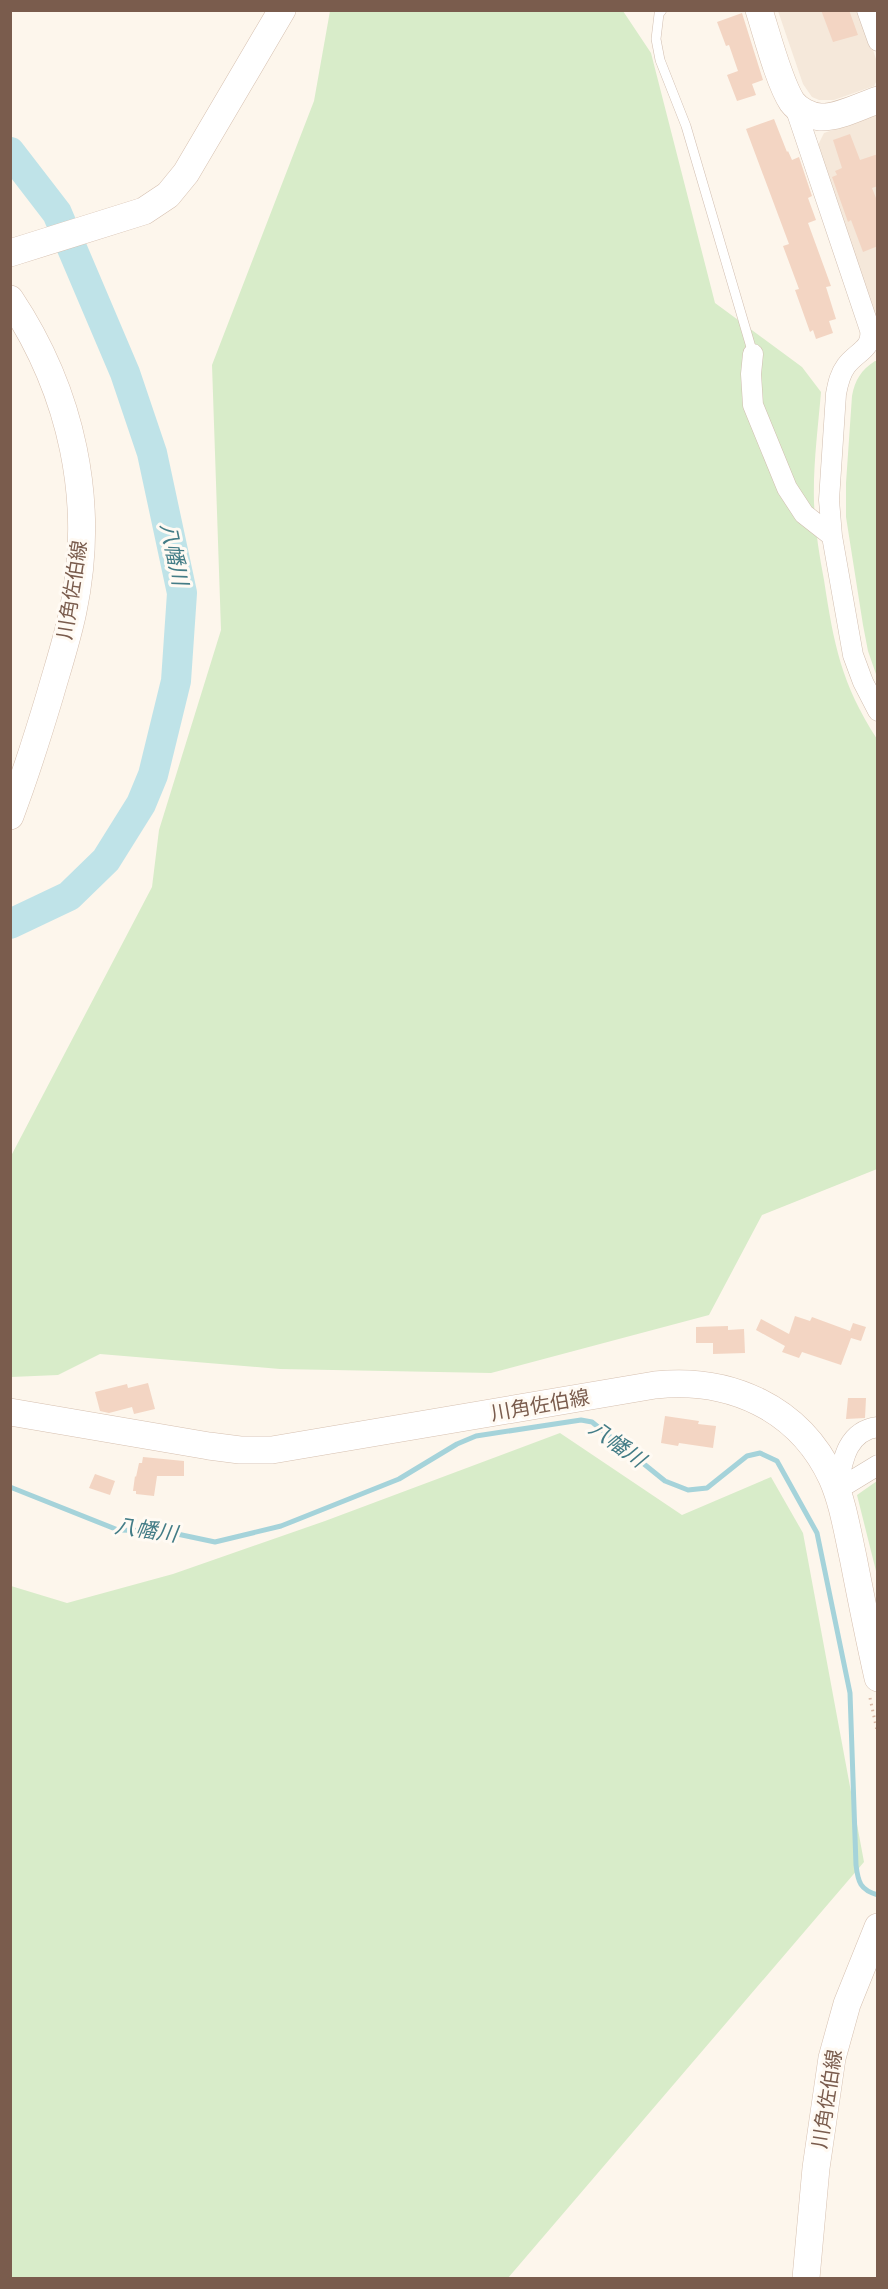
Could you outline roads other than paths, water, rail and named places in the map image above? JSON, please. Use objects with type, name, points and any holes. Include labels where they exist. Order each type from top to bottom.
[{"type":"main road","points":[[10,253],[144,212],[157,205],[178,185],[282,10]]},
{"type":"main road","points":[[759,10],[786,91],[794,104],[805,113],[820,117],[834,115],[878,100]]},
{"type":"main road","name":"川角佐伯線","points":[[10,299],[39,346],[62,403],[76,461],[82,522],[81,552],[73,612],[34,748],[10,816]]},
{"type":"main road","name":"川角佐伯線","points":[[11,1413],[209,1446],[240,1450],[272,1450],[654,1385],[693,1383],[732,1390],[750,1397],[784,1417],[811,1444],[823,1460],[837,1490],[844,1514],[873,1684]]},
{"type":"main road","name":"川角佐伯線","points":[[806,2278],[816,2168],[832,2058],[846,2004],[878,1927]]},
{"type":"street","points":[[867,10],[878,41]]},
{"type":"street","points":[[794,104],[874,331],[869,344],[847,364],[839,378],[836,394],[830,500],[832,536],[853,655],[862,682],[878,711]]},
{"type":"street","points":[[753,354],[751,382],[753,405],[782,478],[804,514],[832,536]]},
{"type":"street","points":[[837,1490],[848,1444],[858,1434],[878,1427]]},
{"type":"street","points":[[837,1490],[878,1465]]},
{"type":"lane","points":[[662,10],[659,14],[656,39],[660,60],[686,126],[753,354]]},
{"type":"waterway","name":"八幡川","points":[[10,152],[57,213],[125,373],[152,453],[182,593],[176,681],[153,775],[141,804],[106,860],[69,896],[10,924]]},
{"type":"waterway","name":"八幡川","points":[[10,1487],[118,1530],[163,1531],[215,1542],[281,1526],[399,1479],[457,1444],[476,1436],[581,1420],[592,1422],[665,1481],[688,1490],[707,1488],[747,1456],[760,1453],[777,1461],[817,1533],[850,1693],[857,1871],[859,1881],[864,1888],[878,1895]]}]
